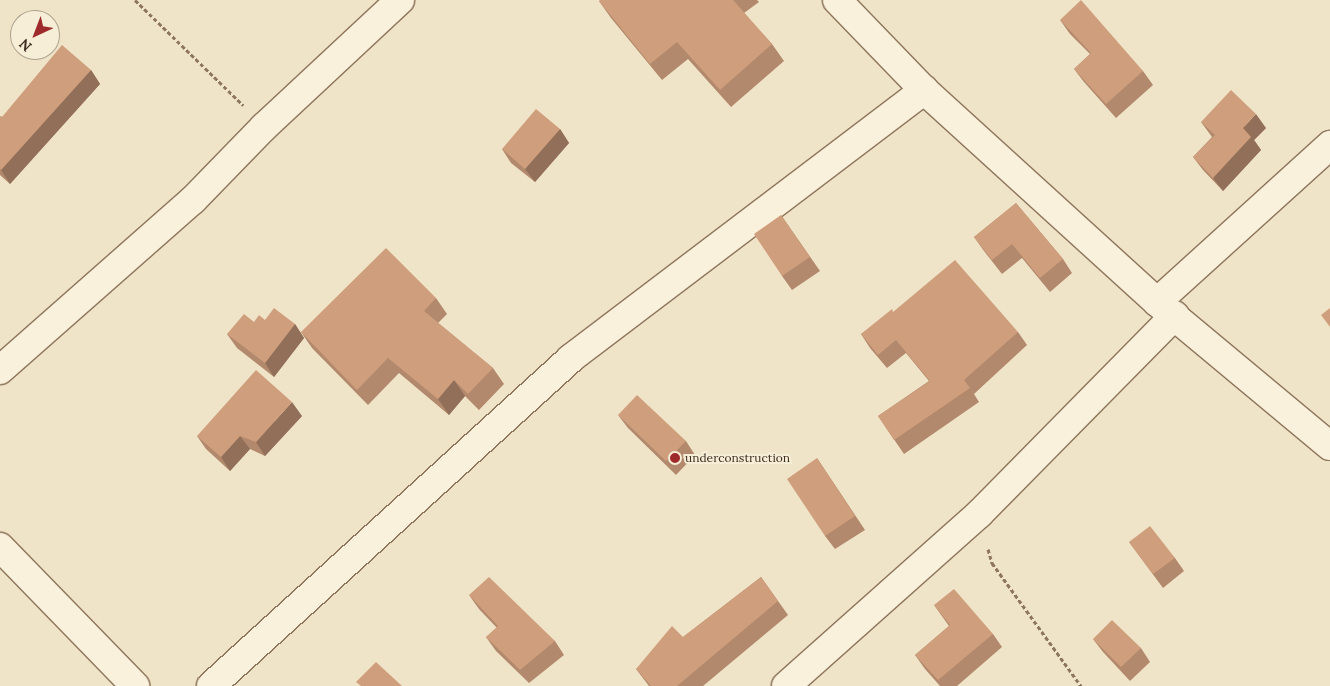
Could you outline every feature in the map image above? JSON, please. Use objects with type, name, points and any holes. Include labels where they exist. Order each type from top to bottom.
[{"type":"street","points":[[0,370],[193,200],[264,127],[400,0]]},
{"type":"street","points":[[836,0],[924,90],[1166,308],[1330,446]]},
{"type":"street","points":[[211,686],[570,359],[924,90]]},
{"type":"street","points":[[786,686],[980,514],[1166,308],[1330,145]]},
{"type":"street","points":[[0,547],[135,686]]},
{"type":"path","points":[[135,0],[264,127]]},
{"type":"path","points":[[980,514],[992,563],[1081,686]]},
{"type":"building","points":[[733,0],[772,44],[720,90],[677,42],[650,64],[599,1]]},
{"type":"building","points":[[1081,0],[1143,71],[1106,104],[1074,69],[1091,53],[1060,20]]},
{"type":"building","points":[[62,45],[91,70],[1,170],[0,116],[2,117],[50,60],[60,60],[60,47]]},
{"type":"building","points":[[1231,90],[1256,114],[1243,128],[1251,137],[1213,178],[1193,157],[1215,135],[1201,122]]},
{"type":"building","points":[[536,109],[560,129],[525,169],[502,149]]},
{"type":"building","points":[[1016,203],[1063,259],[1040,278],[1012,244],[992,260],[974,237]]},
{"type":"building","points":[[781,215],[810,257],[782,276],[754,234]]},
{"type":"building","points":[[386,248],[436,298],[424,311],[493,368],[468,394],[454,380],[438,399],[388,358],[357,390],[301,332]]},
{"type":"building","points":[[955,260],[1018,332],[964,380],[970,388],[894,440],[878,416],[930,381],[896,340],[878,355],[861,334],[892,309],[893,312]]},
{"type":"building","points":[[274,308],[295,324],[265,363],[227,334],[244,314],[254,322],[259,315],[265,320]]},
{"type":"building","points":[[1330,308],[1330,327],[1321,315]]},
{"type":"building","points":[[256,370],[292,402],[256,442],[240,436],[221,457],[197,436]]},
{"type":"building","points":[[637,395],[686,441],[666,461],[618,415]]},
{"type":"building","points":[[817,458],[855,516],[825,536],[787,479]]},
{"type":"building","points":[[1150,526],[1175,558],[1153,574],[1129,542]]},
{"type":"building","points":[[489,577],[555,641],[520,670],[486,637],[498,626],[469,595]]},
{"type":"building","points":[[761,577],[778,601],[677,686],[651,686],[636,669],[672,626],[683,637]]},
{"type":"building","points":[[954,589],[993,634],[938,680],[915,655],[950,625],[934,605]]},
{"type":"building","points":[[1112,620],[1141,648],[1121,667],[1093,639]]},
{"type":"building","points":[[376,662],[402,686],[361,686],[356,682]]},
{"type":"place","name":"underconstruction","points":[[675,458]]}]
